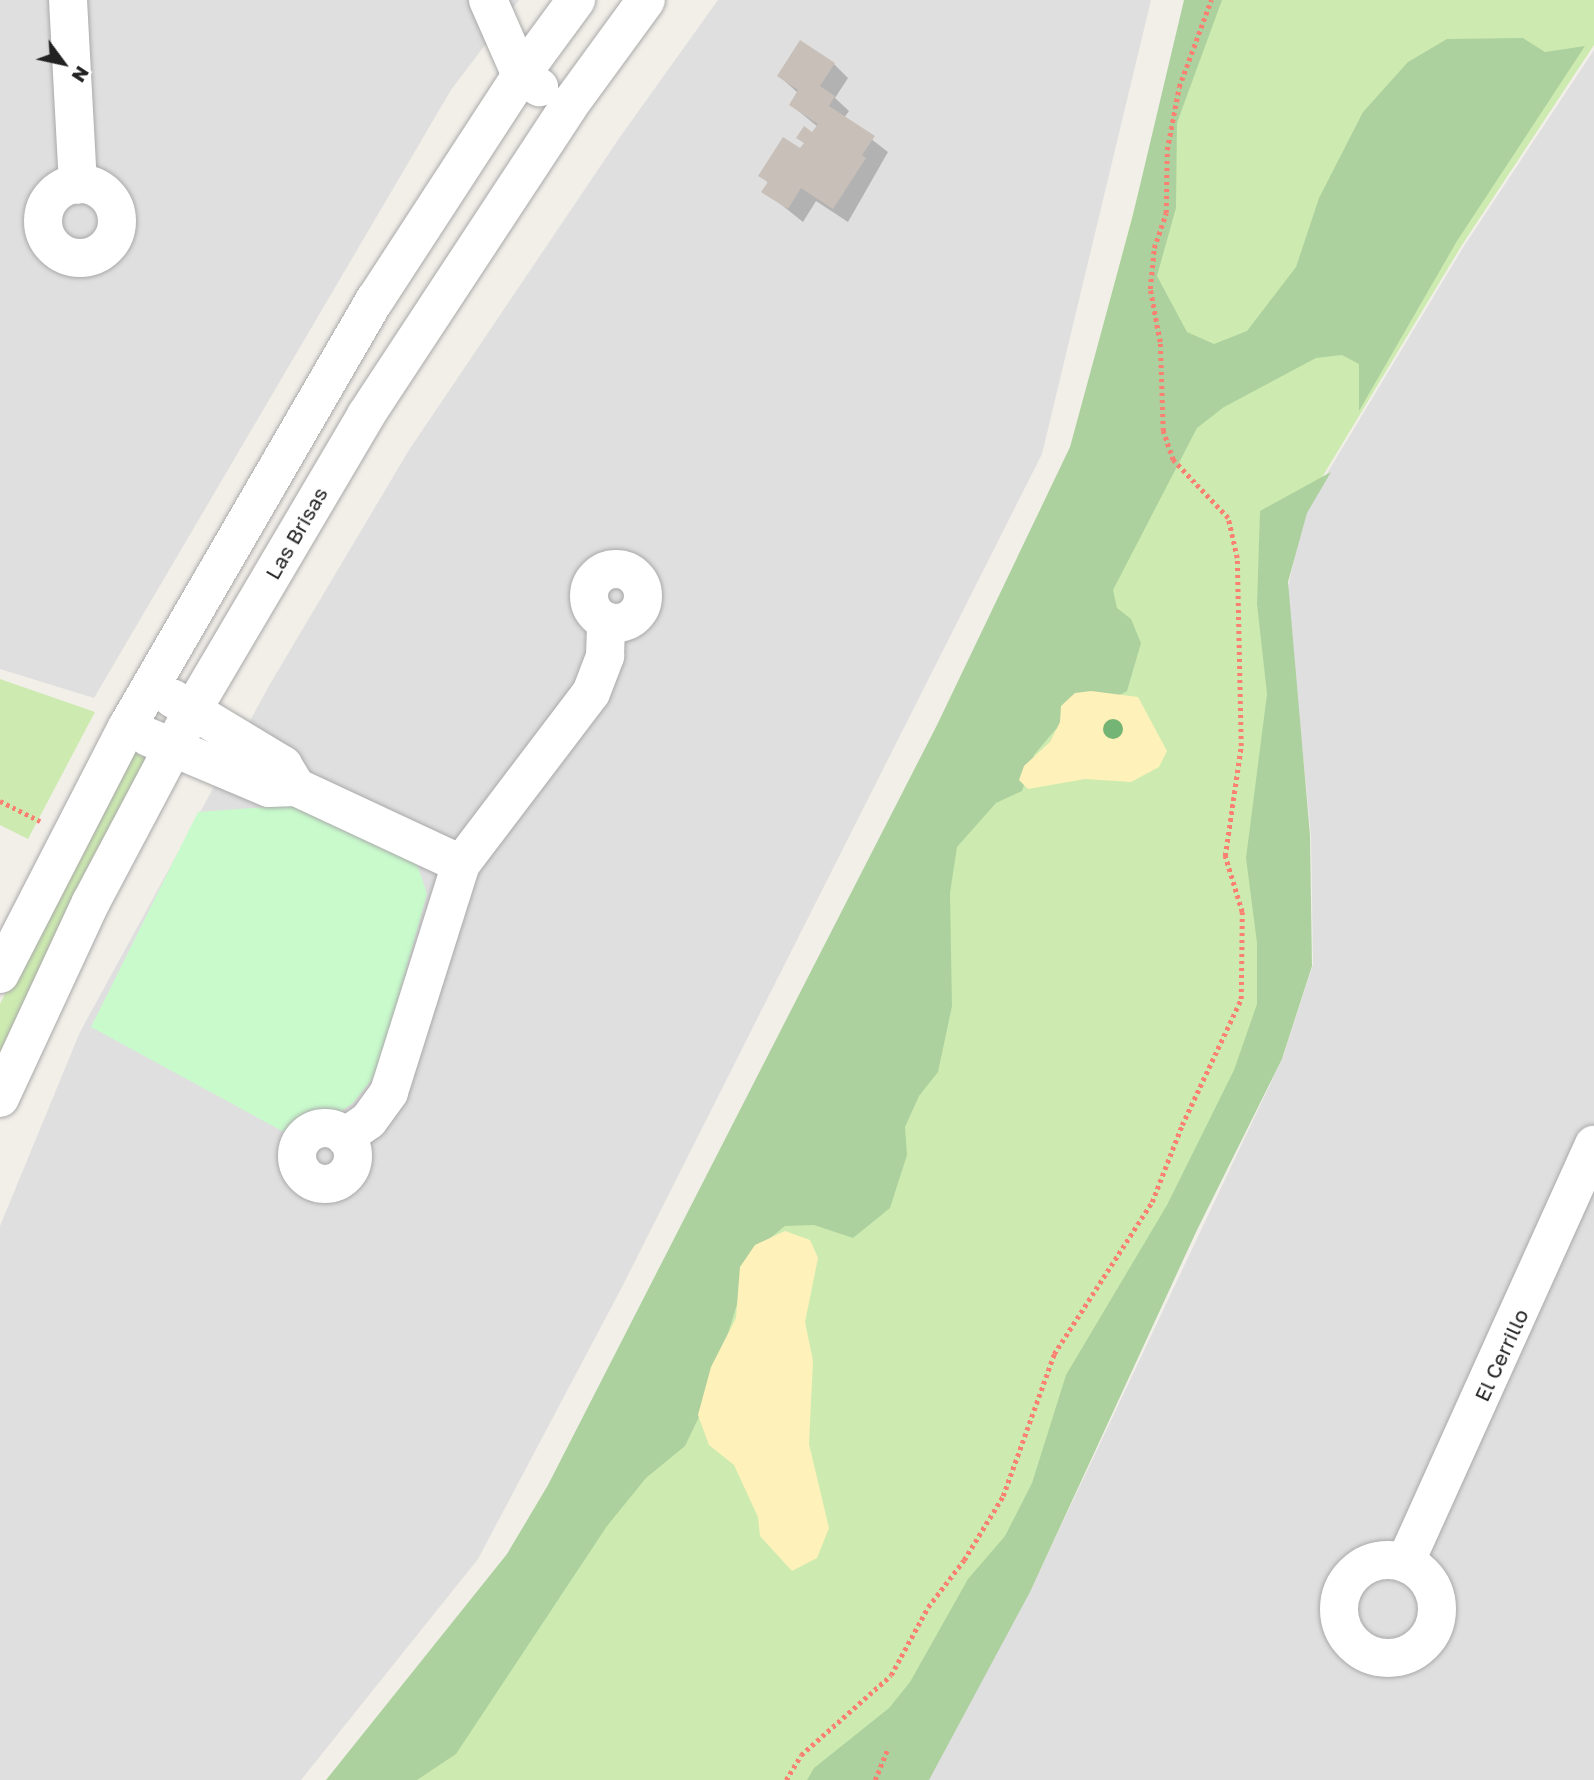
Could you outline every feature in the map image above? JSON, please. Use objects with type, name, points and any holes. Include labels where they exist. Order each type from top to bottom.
[{"type":"street","points":[[68,0],[78,185]]},
{"type":"street","points":[[488,0],[521,75],[568,107]]},
{"type":"street","points":[[0,974],[127,727],[375,300],[521,75],[576,0]]},
{"type":"street","name":"Las Brisas","points":[[0,1098],[91,902],[193,709],[366,415],[568,107],[646,0]]},
{"type":"street","points":[[345,1137],[369,1120],[389,1093],[461,864],[591,693],[605,656],[606,621]]},
{"type":"street","points":[[150,686],[193,709],[283,765],[296,787]]},
{"type":"street","points":[[127,727],[269,788],[296,787],[461,864]]},
{"type":"street","name":"El Cerrillo","points":[[1405,1563],[1594,1145]]},
{"type":"path","points":[[786,1780],[801,1755],[891,1675],[928,1607],[964,1560],[1003,1496],[1054,1354],[1152,1202],[1182,1125],[1241,999],[1242,912],[1225,856],[1241,746],[1237,558],[1228,518],[1173,460],[1163,431],[1160,342],[1150,289],[1154,248],[1166,213],[1167,150],[1179,88],[1211,0]]},
{"type":"path","points":[[0,801],[40,821]]},
{"type":"path","points":[[875,1780],[888,1748]]},
{"type":"shaded area","points":[[0,0],[519,0],[451,90],[94,698],[0,669]]},
{"type":"shaded area","points":[[718,0],[1151,0],[1042,454],[622,1287],[478,1559],[301,1780],[0,1780],[0,1226],[80,1032],[270,684],[409,450],[620,137]]},
{"type":"shaded area","points":[[1594,50],[1594,1780],[928,1780],[1033,1585],[1283,1057],[1313,964],[1311,836],[1287,592],[1305,510],[1464,246]]},
{"type":"green space","points":[[1184,0],[1222,0],[1177,123],[1176,208],[1157,276],[1187,332],[1214,344],[1247,331],[1296,267],[1319,198],[1363,112],[1408,62],[1447,39],[1523,38],[1545,52],[1585,46],[1457,241],[1359,411],[1359,364],[1342,355],[1316,358],[1224,407],[1197,428],[1113,590],[1117,608],[1131,619],[1141,643],[1127,691],[1055,730],[1034,755],[1022,791],[996,803],[957,847],[950,893],[952,1006],[938,1072],[919,1096],[905,1127],[907,1155],[890,1208],[853,1238],[814,1225],[785,1226],[753,1252],[709,1396],[685,1446],[646,1478],[607,1526],[456,1754],[417,1780],[326,1780],[507,1554],[548,1485],[937,725],[1070,447],[1132,219]]},
{"type":"green space","points":[[1185,0],[1594,0],[1594,45],[1462,245],[1303,509],[1285,592],[1310,964],[925,1780],[327,1780],[509,1553],[548,1486],[941,719],[1071,448],[1158,119]]},
{"type":"green space","points":[[1331,472],[1307,513],[1288,582],[1310,835],[1312,966],[1282,1059],[1197,1230],[1030,1592],[929,1780],[807,1780],[814,1768],[889,1708],[910,1682],[968,1579],[1005,1536],[1032,1483],[1066,1375],[1167,1205],[1234,1070],[1257,1004],[1257,943],[1246,858],[1267,694],[1257,604],[1260,511]]},
{"type":"green space","points":[[0,679],[95,712],[28,839],[0,825]]},
{"type":"green space","points":[[135,752],[147,759],[0,1056],[0,1004],[72,860]]},
{"type":"green space","points":[[294,805],[417,864],[427,894],[378,1072],[353,1103],[337,1114],[306,1117],[284,1132],[91,1027],[198,812]]},
{"type":"sand","points":[[1091,691],[1138,697],[1167,751],[1159,767],[1131,782],[1085,779],[1028,789],[1019,780],[1024,766],[1050,742],[1060,722],[1061,706],[1075,693]]},
{"type":"sand","points":[[785,1231],[810,1240],[818,1258],[805,1322],[813,1361],[809,1444],[829,1528],[817,1558],[792,1571],[760,1536],[758,1517],[734,1465],[709,1445],[698,1415],[711,1367],[736,1318],[740,1267],[755,1245]]},
{"type":"building","points":[[800,40],[835,63],[820,86],[835,96],[829,106],[875,136],[862,155],[866,158],[833,209],[801,188],[788,209],[761,192],[768,182],[758,176],[783,137],[800,148],[804,143],[796,138],[804,126],[812,132],[818,124],[789,105],[798,90],[777,76]]}]
